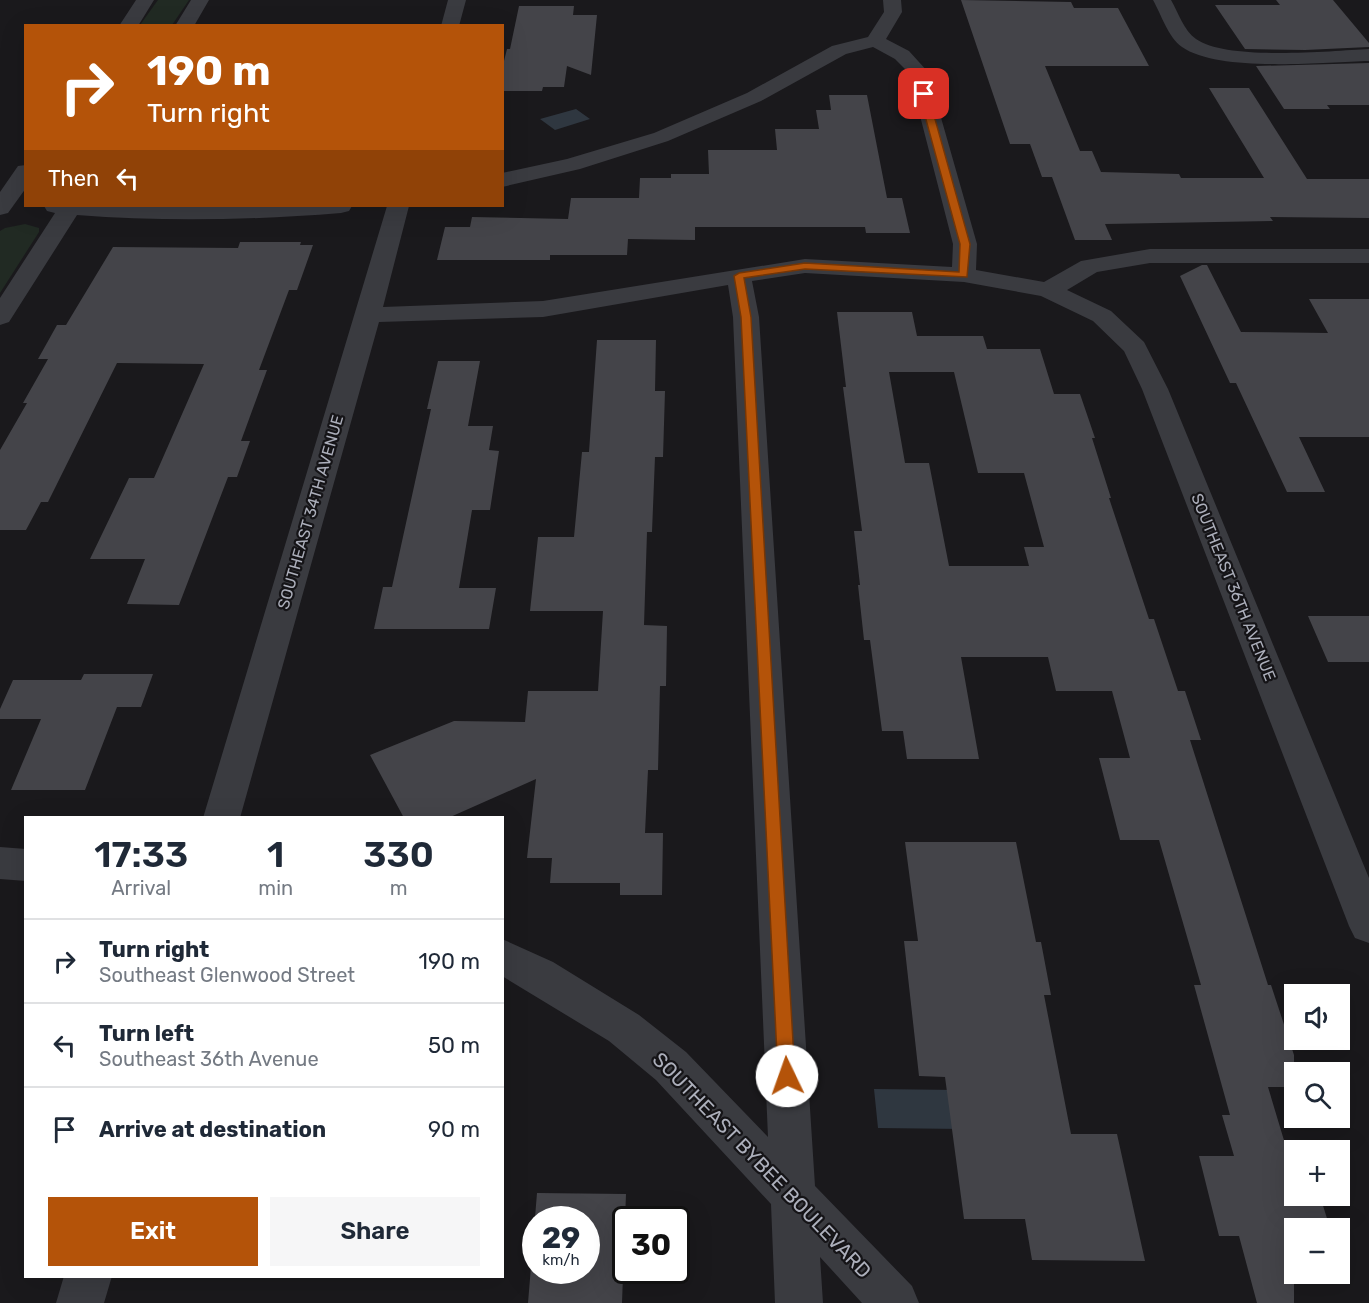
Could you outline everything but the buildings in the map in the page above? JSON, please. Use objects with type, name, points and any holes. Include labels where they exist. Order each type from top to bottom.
[{"type":"street","points":[[129,24],[146,0]]},
{"type":"street","points":[[185,24],[200,0]]},
{"type":"street","points":[[451,24],[457,0]]},
{"type":"street","points":[[875,41],[893,12],[892,0]]},
{"type":"street","points":[[1162,0],[1188,42],[1207,53],[1230,56],[1369,55]]},
{"type":"street","points":[[504,180],[572,164],[661,137],[707,120],[839,50],[875,41],[902,55],[918,72],[965,244],[964,275]]},
{"type":"street","points":[[8,203],[24,175]]},
{"type":"street","points":[[0,317],[65,207]]},
{"type":"street","points":[[77,207],[144,213],[226,214],[327,207]]},
{"type":"street","name":"SOUTHEAST 34TH AVENUE","points":[[222,816],[398,207]]},
{"type":"street","points":[[1048,290],[1090,266],[1150,256],[1369,256]]},
{"type":"street","name":"SOUTHEAST 36TH AVENUE","points":[[368,315],[543,309],[805,266],[964,275],[1048,290],[1102,316],[1135,348],[1155,389],[1369,926]]},
{"type":"street","points":[[739,276],[746,317],[799,1303]]},
{"type":"street","points":[[0,863],[24,865]]},
{"type":"street","name":"SOUTHEAST BYBEE BOULEVARD","points":[[504,957],[539,975],[624,1028],[663,1060],[895,1303]]},
{"type":"street","points":[[80,1303],[87,1278]]},
{"type":"shaded area","points":[[158,0],[189,0],[173,24],[141,24]]},
{"type":"shaded area","points":[[576,109],[590,119],[555,130],[540,119]]},
{"type":"shaded area","points":[[25,224],[39,228],[39,232],[0,293],[0,231]]},
{"type":"shaded area","points":[[874,1089],[958,1090],[964,1129],[878,1128]]},
{"type":"route","points":[[787,1076],[746,317],[739,276],[805,266],[839,266],[964,275],[965,244],[924,94]]}]
